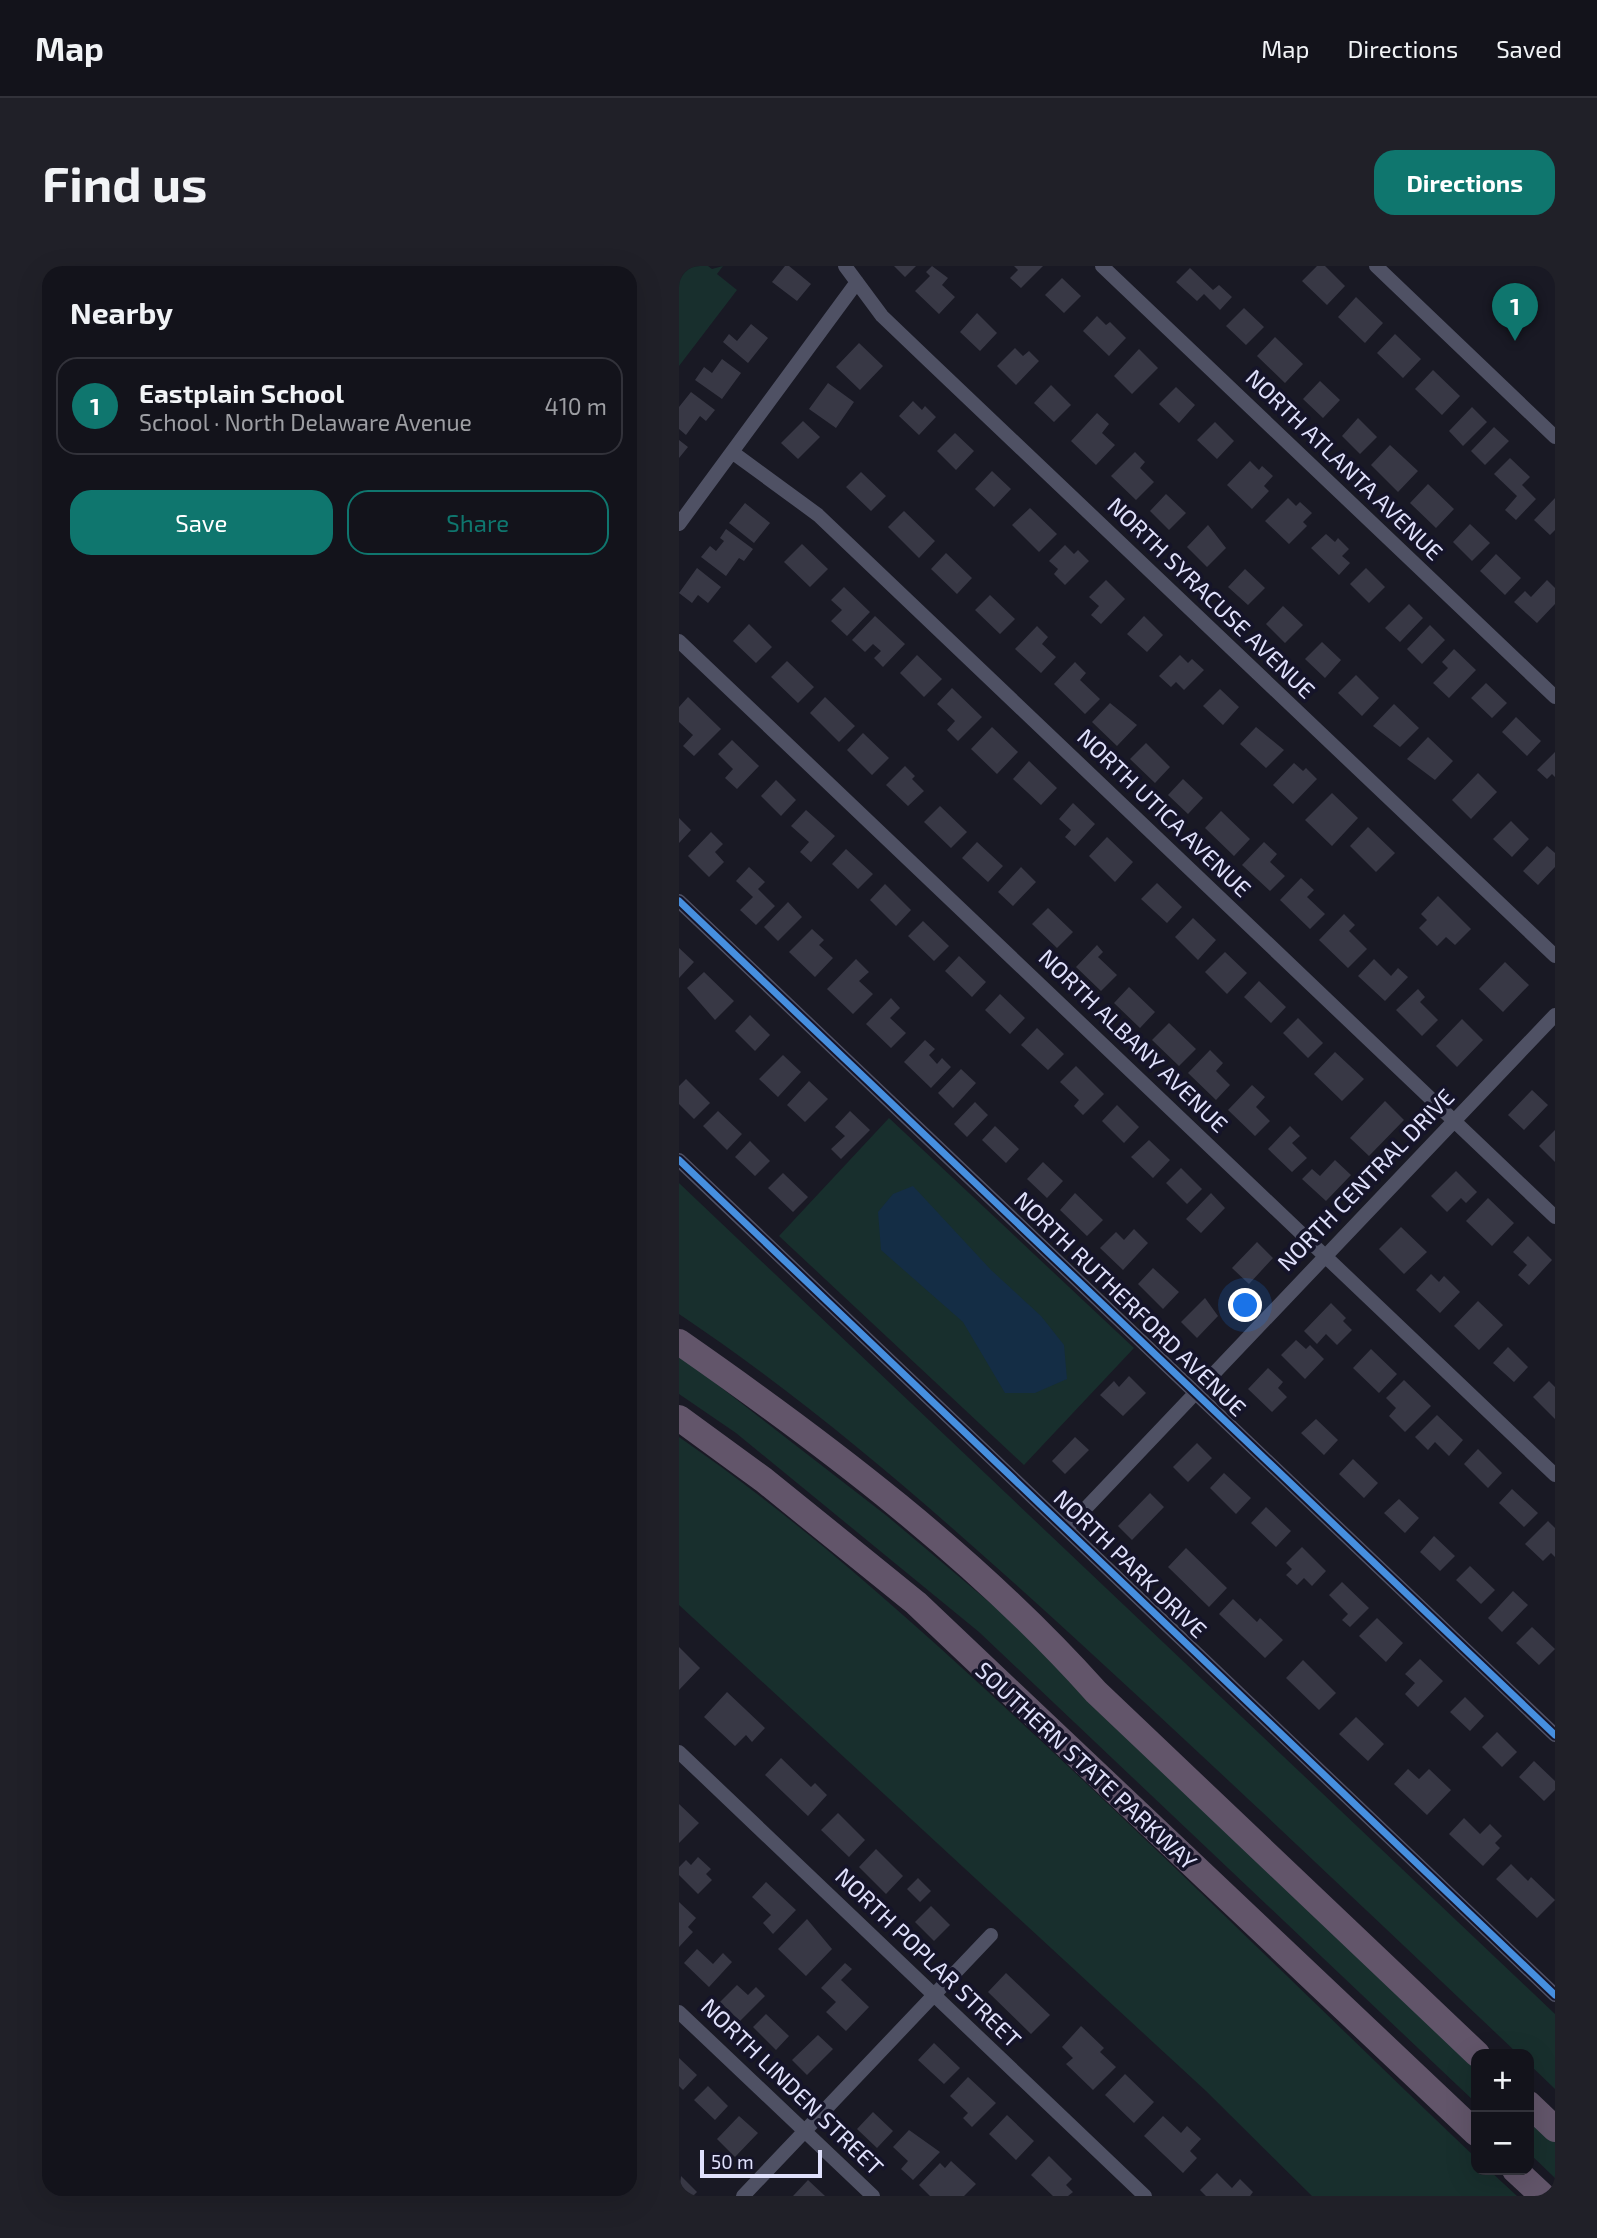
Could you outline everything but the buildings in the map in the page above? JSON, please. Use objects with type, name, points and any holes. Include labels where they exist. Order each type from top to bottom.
[{"type":"highway","points":[[679,1342],[885,1496],[960,1561],[1060,1652],[1097,1692],[1472,2049]]},
{"type":"highway","name":"SOUTHERN STATE PARKWAY","points":[[679,1418],[764,1480],[916,1603],[1471,2128]]},
{"type":"highway","points":[[1534,2109],[1555,2129]]},
{"type":"highway","points":[[1520,2175],[1543,2196]]},
{"type":"street","name":"NORTH SYRACUSE AVENUE","points":[[845,266],[883,316],[927,360],[1555,956]]},
{"type":"street","name":"NORTH ATLANTA AVENUE","points":[[1102,266],[1555,697]]},
{"type":"street","points":[[1375,266],[1555,437]]},
{"type":"street","points":[[679,524],[857,282]]},
{"type":"street","name":"NORTH UTICA AVENUE","points":[[733,452],[818,515],[1555,1217]]},
{"type":"street","name":"NORTH ALBANY AVENUE","points":[[679,641],[1555,1475]]},
{"type":"street","name":"NORTH RUTHERFORD AVENUE","points":[[679,901],[1555,1735]]},
{"type":"street","name":"NORTH CENTRAL DRIVE","points":[[1066,1529],[1555,1015]]},
{"type":"street","name":"NORTH PARK DRIVE","points":[[679,1160],[1555,1995]]},
{"type":"street","name":"NORTH POPLAR STREET","points":[[679,1752],[1145,2196]]},
{"type":"street","points":[[743,2196],[991,1935]]},
{"type":"street","name":"NORTH LINDEN STREET","points":[[679,2012],[873,2196]]},
{"type":"green space","points":[[679,266],[708,266],[712,269],[723,266],[717,274],[737,290],[679,366]]},
{"type":"green space","points":[[889,1118],[1134,1348],[1024,1465],[779,1236]]},
{"type":"green space","points":[[679,1183],[1555,2014],[1555,2089],[1534,2069],[1534,2049],[1513,2049],[1190,1744],[983,1555],[835,1429],[679,1314]]},
{"type":"green space","points":[[679,1355],[887,1516],[1001,1612],[1471,2062],[1471,2098],[979,1632],[736,1433],[679,1394]]},
{"type":"green space","points":[[679,1437],[819,1543],[952,1659],[1149,1843],[1471,2153],[1471,2175],[1494,2175],[1517,2196],[1312,2196],[1206,2091],[679,1605]]},
{"type":"green space","points":[[1534,2122],[1555,2142],[1555,2178],[1534,2158]]},
{"type":"water","points":[[913,1186],[991,1270],[1041,1316],[1064,1345],[1067,1379],[1035,1393],[1005,1393],[963,1322],[881,1250],[878,1212],[893,1194]]},
{"type":"cycle path","points":[[679,901],[1555,1735]]},
{"type":"cycle path","points":[[679,1160],[1555,1995]]},
{"type":"place","name":"Eastplain School","points":[[1515,341]]}]
